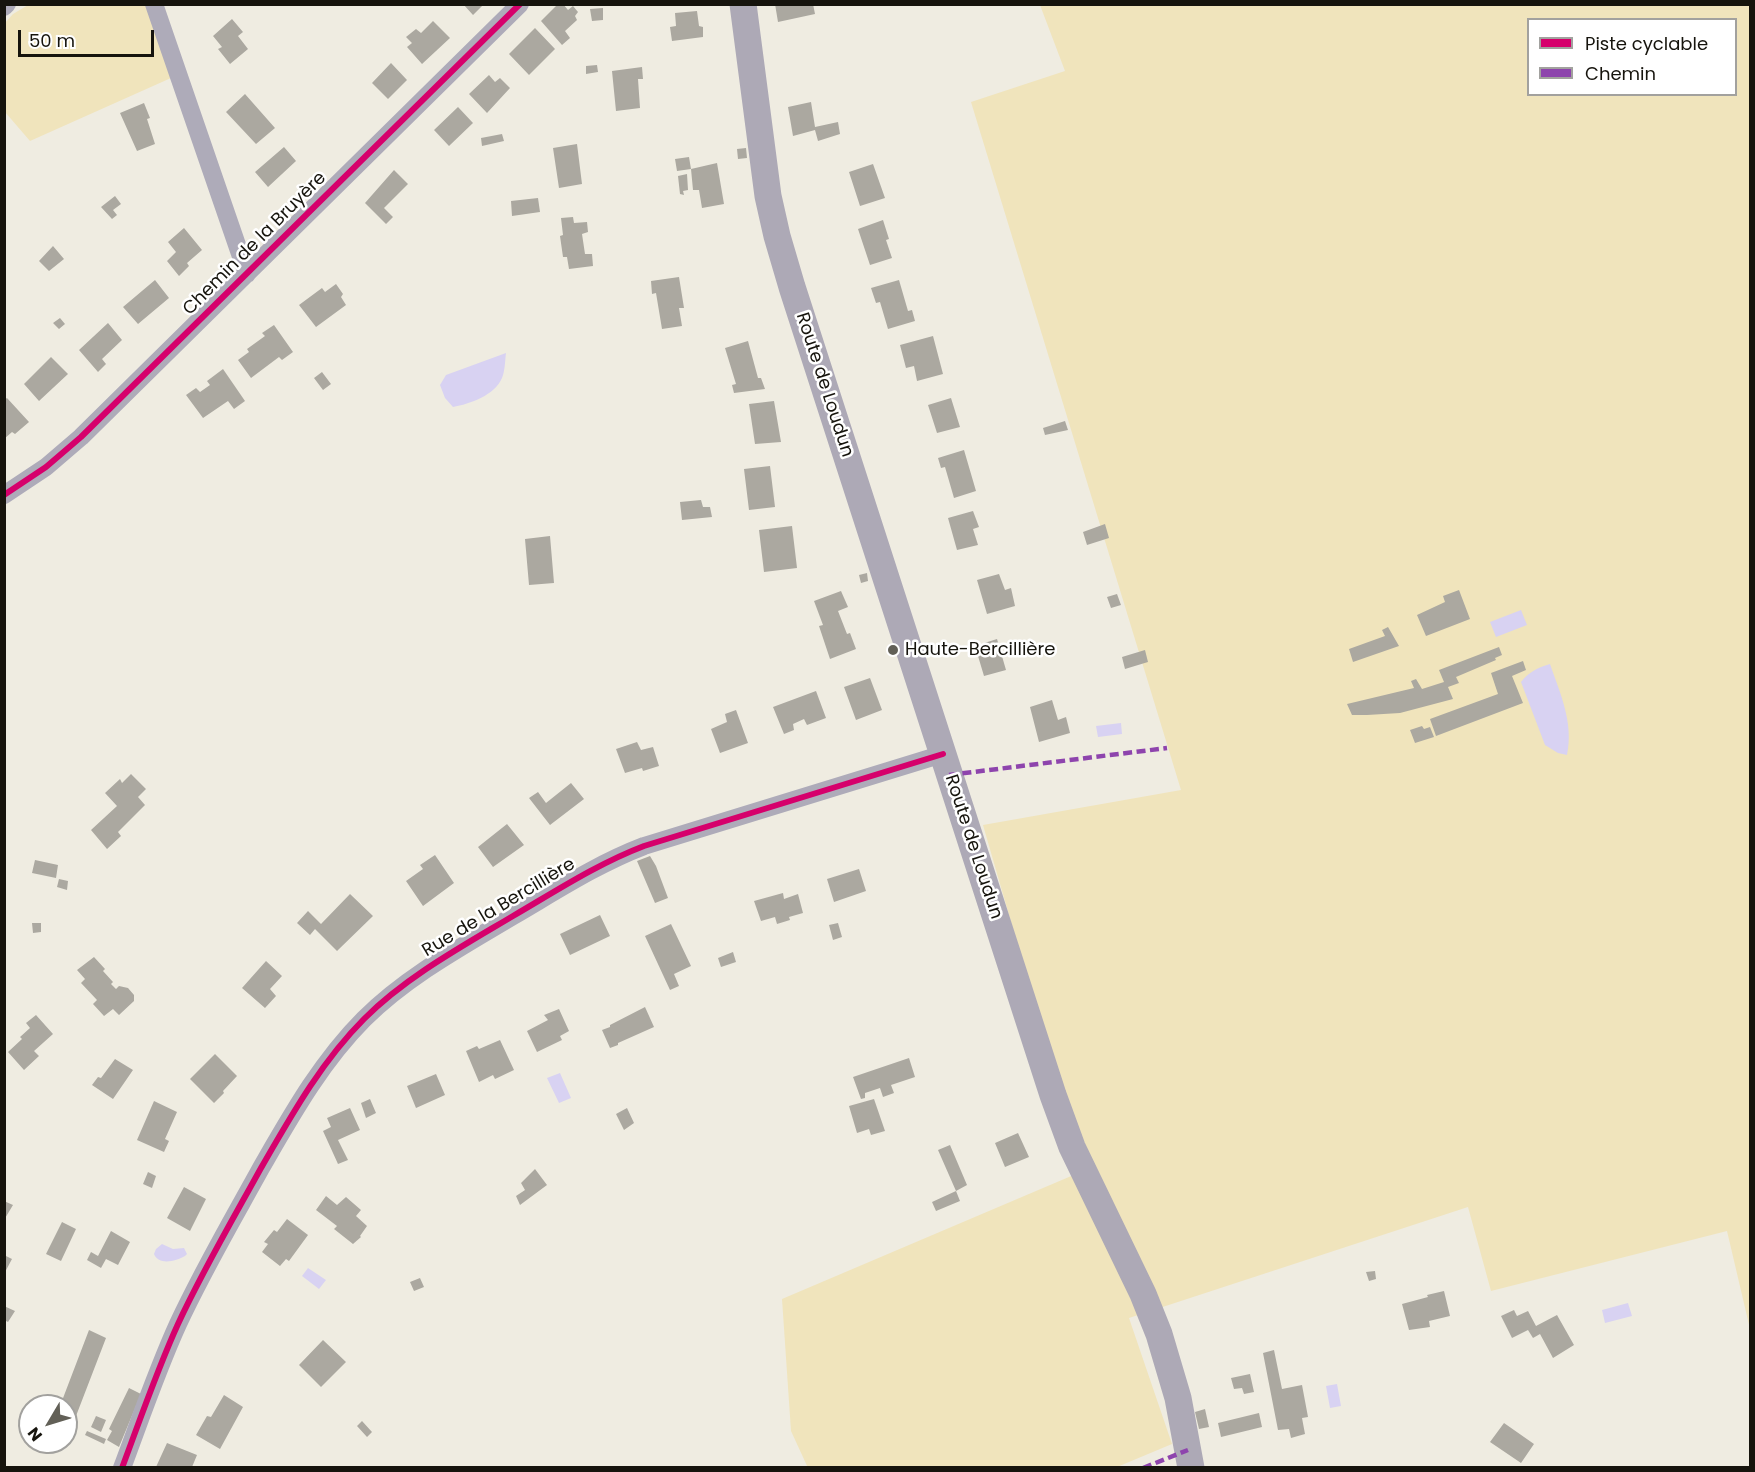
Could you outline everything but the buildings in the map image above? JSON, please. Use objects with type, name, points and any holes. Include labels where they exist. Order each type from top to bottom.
[{"type":"main road","name":"Route de Loudun","points":[[743,4],[762,157],[777,236],[792,287],[1053,1095],[1072,1147],[1143,1294],[1170,1368],[1191,1467]]},
{"type":"street","points":[[154,4],[247,274]]},
{"type":"street","name":"Chemin de la Bruyère","points":[[4,495],[46,467],[81,437],[520,4]]},
{"type":"street","name":"Rue de la Bercillière","points":[[122,1467],[177,1326],[214,1252],[264,1163],[305,1093],[323,1068],[364,1019],[387,998],[462,946],[617,856],[943,754]]},
{"type":"shaded area","points":[[28,5],[146,5],[171,78],[30,141],[5,112],[4,24],[13,14]]},
{"type":"shaded area","points":[[1040,5],[1750,5],[1750,1329],[1727,1231],[1491,1291],[1468,1207],[1129,1318],[1172,1444],[1117,1467],[808,1468],[791,1431],[782,1299],[1083,1171],[983,825],[1181,790],[971,102],[1065,71]]},
{"type":"shaded area","points":[[506,353],[502,378],[488,394],[467,404],[453,407],[445,398],[440,385],[446,375]]},
{"type":"shaded area","points":[[1521,610],[1527,625],[1496,637],[1490,622]]},
{"type":"shaded area","points":[[1550,664],[1562,697],[1567,720],[1569,743],[1567,755],[1558,753],[1545,745],[1521,682],[1534,671]]},
{"type":"shaded area","points":[[1121,723],[1122,734],[1098,737],[1096,726]]},
{"type":"shaded area","points":[[560,1073],[571,1098],[559,1103],[547,1078]]},
{"type":"shaded area","points":[[162,1244],[173,1249],[184,1248],[187,1254],[173,1261],[160,1260],[154,1254]]},
{"type":"shaded area","points":[[308,1268],[326,1280],[319,1289],[302,1276]]},
{"type":"shaded area","points":[[1628,1303],[1632,1316],[1605,1323],[1602,1310]]},
{"type":"shaded area","points":[[1337,1384],[1341,1406],[1330,1408],[1326,1386]]},
{"type":"marked path","points":[[949,775],[1167,748]]},
{"type":"marked path","points":[[1143,1468],[1188,1450]]},
{"type":"cycle path","points":[[4,495],[46,467],[81,437],[520,4]]},
{"type":"cycle path","points":[[122,1468],[178,1324],[261,1168],[320,1071],[348,1036],[380,1004],[416,976],[454,951],[577,878],[627,853],[943,754]]},
{"type":"place","name":"Haute-Bercillière","points":[[893,650]]}]
